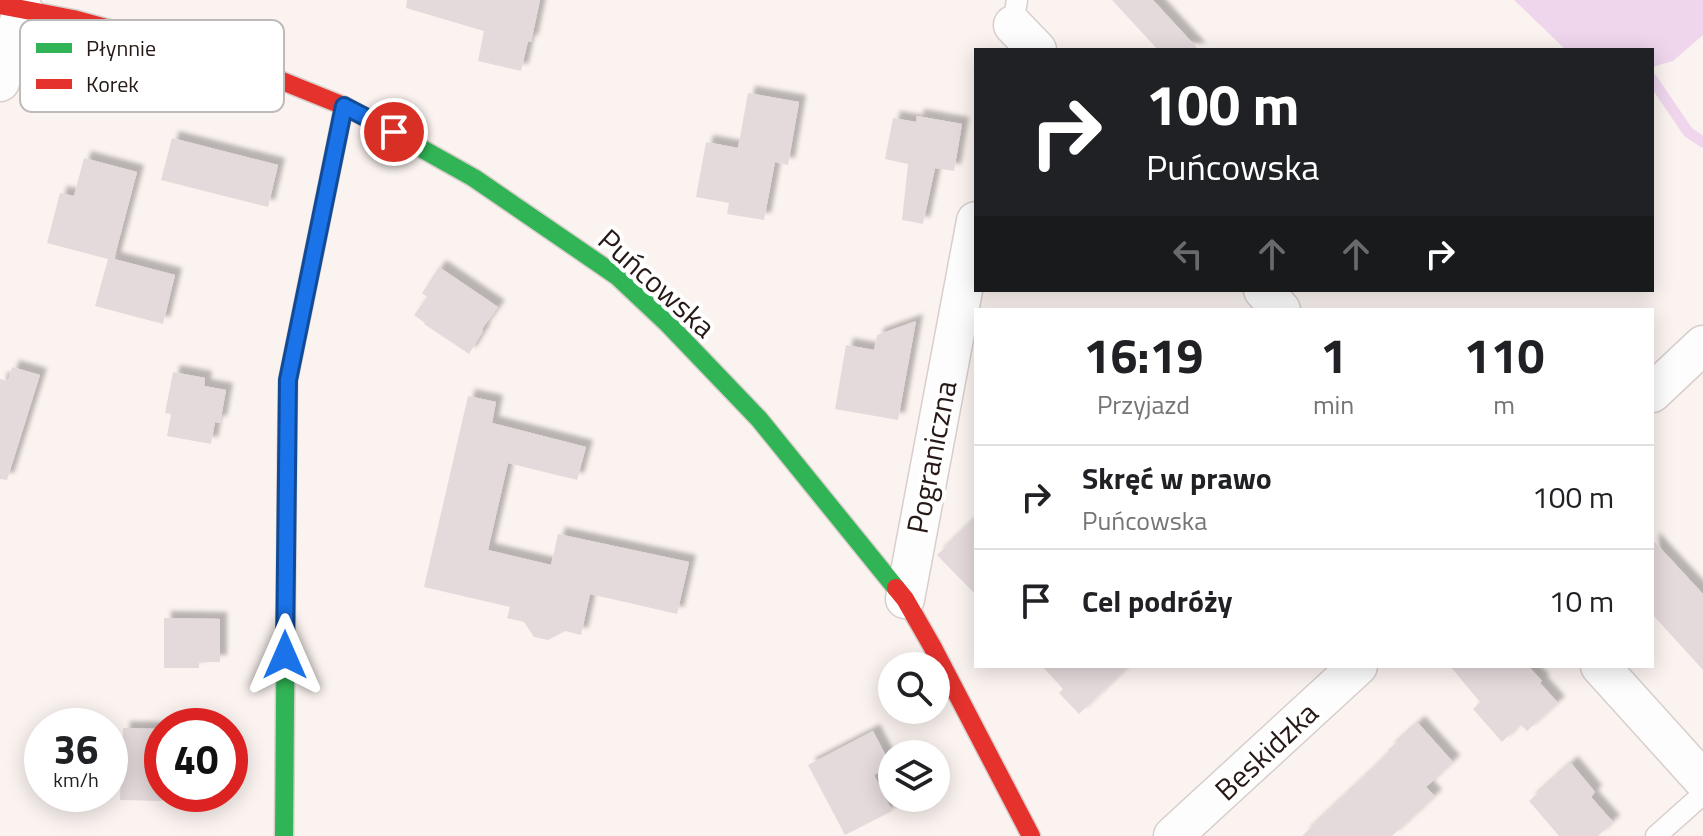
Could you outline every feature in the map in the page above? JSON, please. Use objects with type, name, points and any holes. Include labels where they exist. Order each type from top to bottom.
[{"type":"street","points":[[0,82],[12,7]]},
{"type":"street","name":"Puńcowska","points":[[12,7],[77,20]]},
{"type":"street","name":"Puńcowska","points":[[284,82],[344,106],[474,178],[617,276],[668,324],[759,419],[905,599],[1031,836]]},
{"type":"street","points":[[284,836],[288,380],[344,106]]},
{"type":"street","name":"Pograniczna","points":[[905,599],[974,232]]},
{"type":"street","points":[[1265,292],[1279,308]]},
{"type":"street","points":[[1654,391],[1703,345]]},
{"type":"street","name":"Beskidzka","points":[[1173,836],[1356,668]]},
{"type":"street","points":[[1602,668],[1703,780]]},
{"type":"lane","points":[[1656,836],[1703,794]]},
{"type":"shaded area","points":[[1514,0],[1703,0],[1703,35],[1673,61],[1654,66],[1654,48],[1564,48]]},
{"type":"building","points":[[407,0],[540,0],[521,71],[478,61],[484,31],[406,8]]},
{"type":"building","points":[[1112,0],[1153,0],[1197,48],[1156,48]]},
{"type":"building","points":[[748,93],[799,102],[788,165],[775,162],[764,220],[727,214],[729,203],[696,197],[706,142],[738,148]]},
{"type":"building","points":[[917,116],[962,124],[954,171],[935,168],[923,224],[902,220],[908,164],[885,159],[893,118],[916,122]]},
{"type":"building","points":[[172,138],[278,165],[268,207],[161,180]]},
{"type":"building","points":[[84,158],[137,172],[114,259],[175,275],[163,324],[95,306],[108,259],[47,243],[60,193],[74,196]]},
{"type":"building","points":[[439,267],[498,307],[469,354],[414,315],[427,297],[422,293]]},
{"type":"building","points":[[916,321],[898,420],[835,409],[846,345],[874,350],[877,335]]},
{"type":"building","points":[[12,367],[40,375],[7,480],[0,479],[0,379],[8,381]]},
{"type":"building","points":[[173,372],[205,378],[204,386],[226,390],[220,423],[215,422],[211,444],[167,436],[171,414],[165,413]]},
{"type":"building","points":[[468,396],[496,402],[492,423],[586,447],[577,480],[508,463],[488,550],[551,565],[558,534],[689,562],[677,614],[590,594],[581,635],[565,631],[548,640],[534,637],[524,622],[507,618],[510,607],[424,587]]},
{"type":"building","points":[[974,520],[974,593],[937,555]]},
{"type":"building","points":[[1654,541],[1703,594],[1703,670],[1654,616]]},
{"type":"building","points":[[164,618],[220,619],[220,662],[199,662],[199,668],[164,668]]},
{"type":"building","points":[[1044,668],[1126,668],[1079,714],[1059,693],[1063,689]]},
{"type":"building","points":[[1452,668],[1530,668],[1558,703],[1527,731],[1520,724],[1502,742],[1473,709],[1480,702]]},
{"type":"building","points":[[1418,723],[1453,762],[1426,787],[1435,796],[1392,836],[1302,836],[1369,773],[1390,752],[1388,750]]},
{"type":"building","points":[[128,728],[144,729],[144,801],[128,800]]},
{"type":"building","points":[[873,731],[878,741],[878,773],[874,775],[878,783],[878,812],[890,812],[845,835],[808,765]]},
{"type":"building","points":[[1571,763],[1595,792],[1591,797],[1613,822],[1598,836],[1559,836],[1529,801]]},
{"type":"waterway","points":[[1654,82],[1688,132],[1703,142]]},
{"type":"traffic: fast","points":[[376,123],[474,178],[617,276],[759,419],[896,588]]},
{"type":"traffic: fast","points":[[284,836],[287,453]]},
{"type":"traffic: jam","points":[[0,5],[77,20]]},
{"type":"traffic: jam","points":[[284,82],[344,106],[376,123]]},
{"type":"traffic: jam","points":[[287,453],[288,380],[344,106]]},
{"type":"traffic: jam","points":[[896,588],[932,646],[1031,836]]},
{"type":"route","points":[[285,655],[288,380],[344,106],[394,132]]}]
